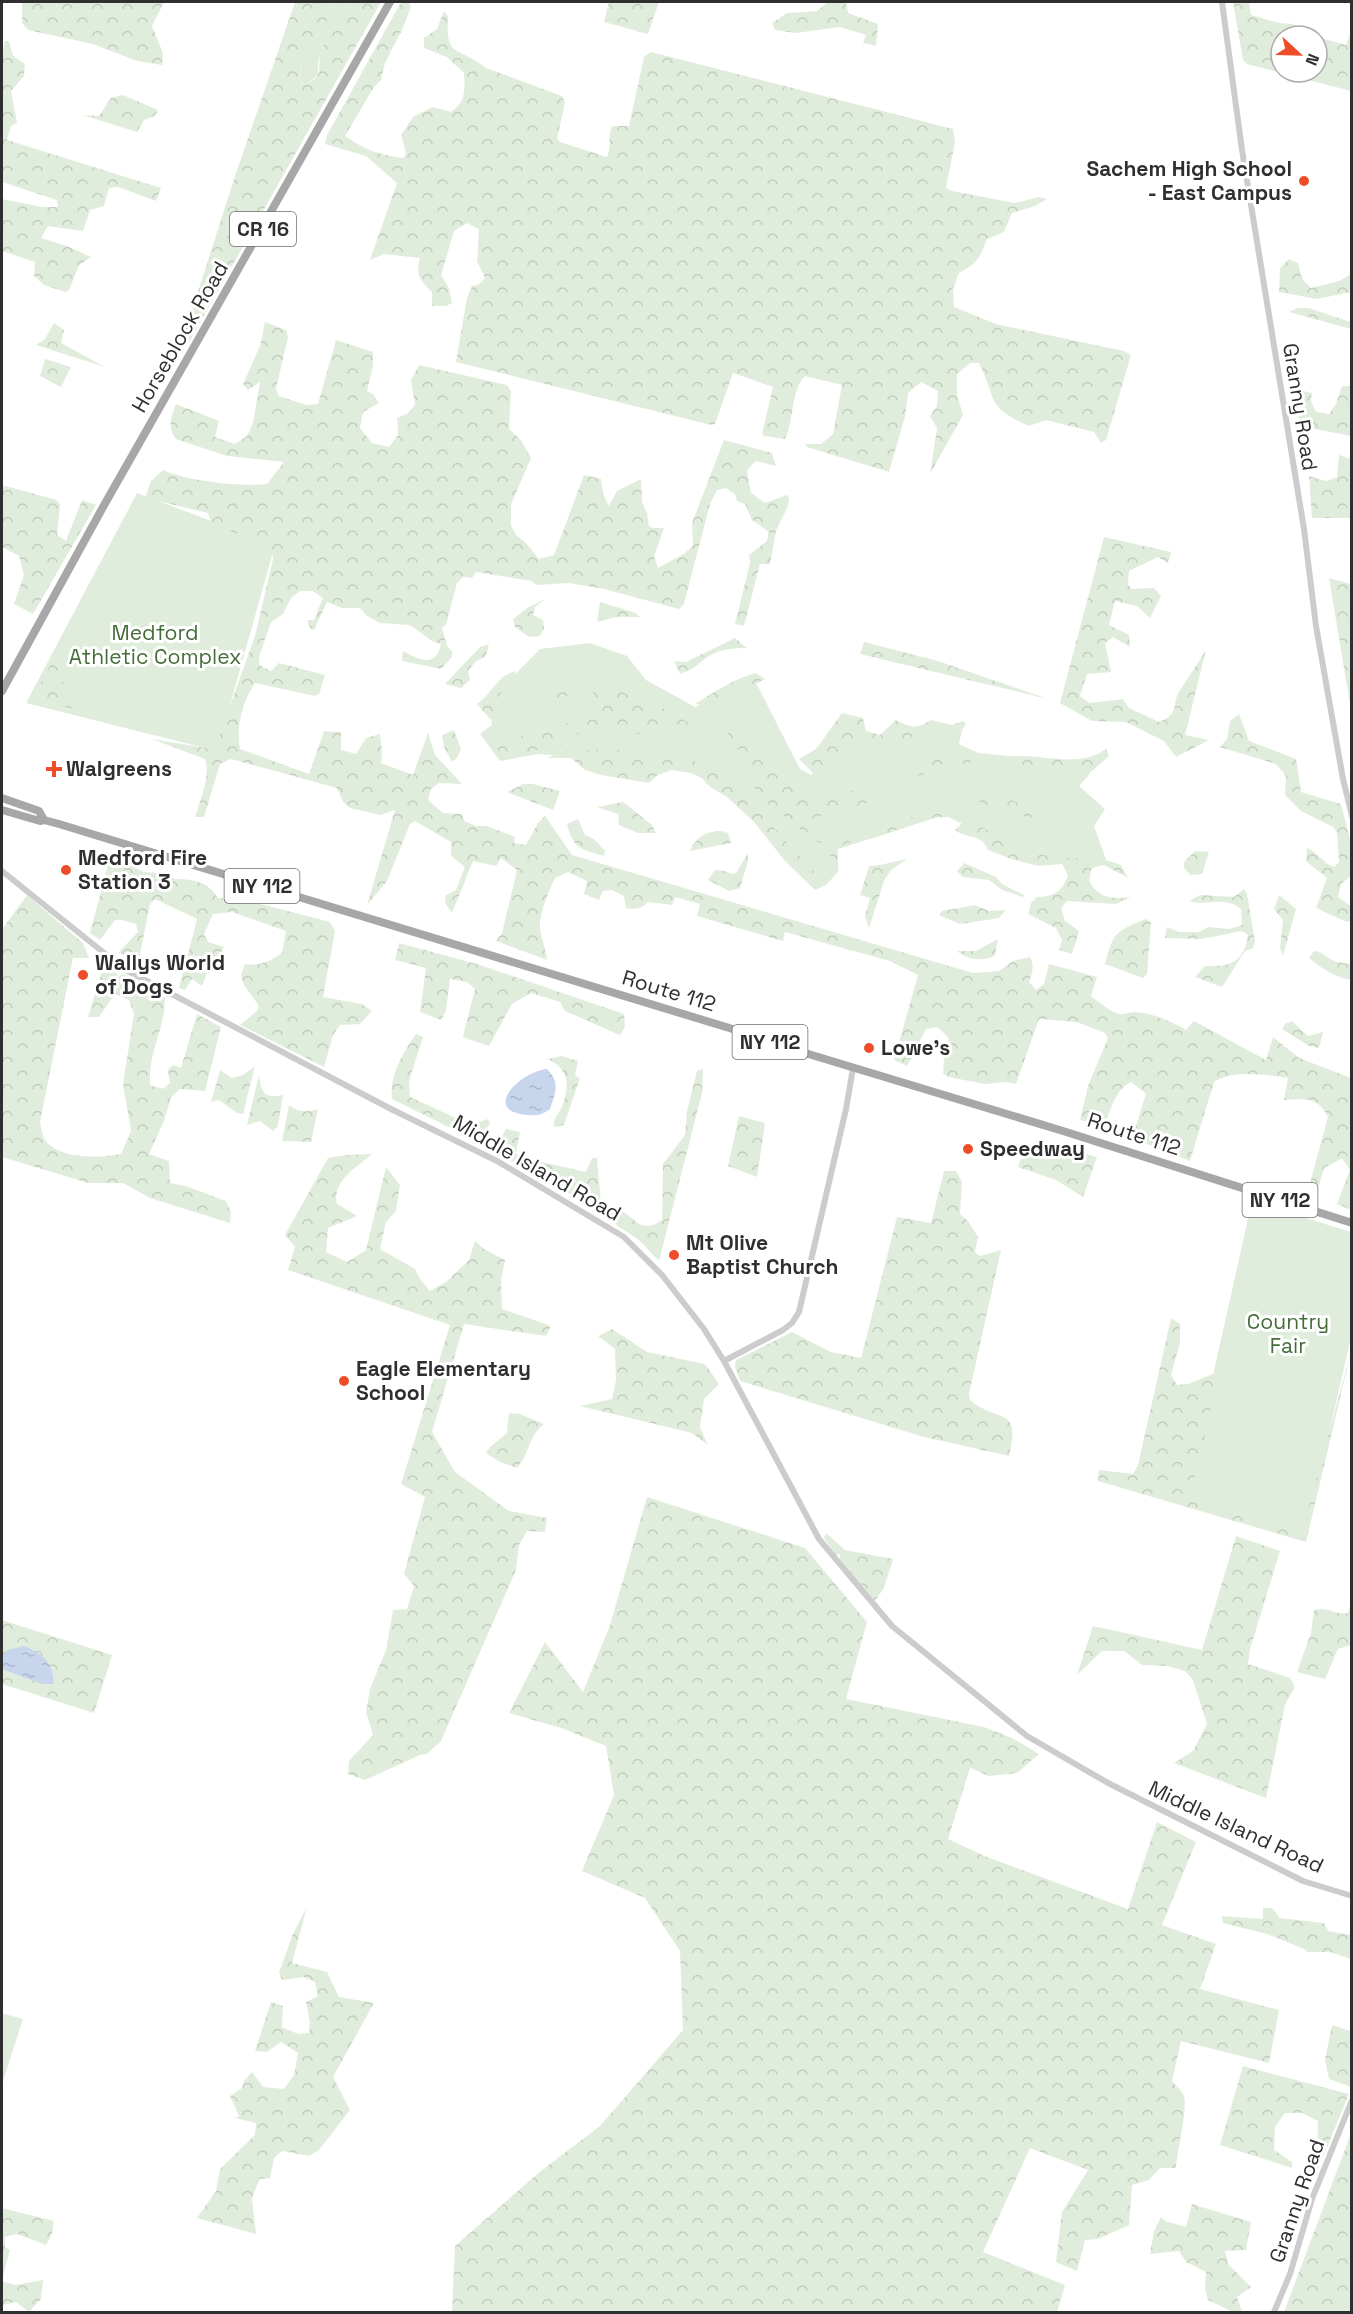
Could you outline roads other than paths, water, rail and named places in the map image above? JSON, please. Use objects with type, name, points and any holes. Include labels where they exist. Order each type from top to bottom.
[{"type":"main road","name":"Horseblock Road","points":[[2,691],[103,507],[390,2]]},
{"type":"main road","name":"Route 112","points":[[2,798],[39,811],[44,820]]},
{"type":"main road","name":"Route 112","points":[[2,810],[40,822],[44,820],[745,1032],[782,1046],[1063,1131],[1352,1223]]},
{"type":"street","name":"Granny Road","points":[[1222,2],[1242,150],[1304,529],[1316,626],[1352,816]]},
{"type":"street","name":"Middle Island Road","points":[[2,871],[124,969],[512,1169],[624,1237],[662,1275],[704,1329],[724,1361],[819,1539],[892,1626],[1027,1736],[1108,1783],[1303,1881],[1352,1896]]},
{"type":"street","points":[[724,1361],[783,1329],[792,1323],[799,1312],[846,1109],[853,1068]]},
{"type":"street","name":"Granny Road","points":[[1274,2313],[1290,2274],[1312,2199],[1352,2100]]},
{"type":"water","points":[[547,1069],[555,1084],[550,1109],[537,1115],[513,1112],[507,1106],[506,1099],[510,1091],[526,1076]]},
{"type":"water","points":[[24,1646],[37,1652],[46,1660],[52,1670],[54,1684],[42,1684],[2,1669],[2,1656],[8,1650]]},
{"type":"place","name":"Sachem High School - East Campus","points":[[1304,181]]},
{"type":"place","name":"Walgreens","points":[[54,769]]},
{"type":"place","name":"Medford Fire Station 3","points":[[66,870]]},
{"type":"place","name":"Wallys World of Dogs","points":[[83,975]]},
{"type":"place","name":"Lowe's","points":[[869,1048]]},
{"type":"place","name":"Speedway","points":[[968,1149]]},
{"type":"place","name":"Mt Olive Baptist Church","points":[[674,1255]]},
{"type":"place","name":"Eagle Elementary School","points":[[344,1381]]},
{"type":"park label","name":"Medford Athletic Complex","points":[[155,645]]},
{"type":"park label","name":"Country Fair","points":[[1288,1334]]}]
